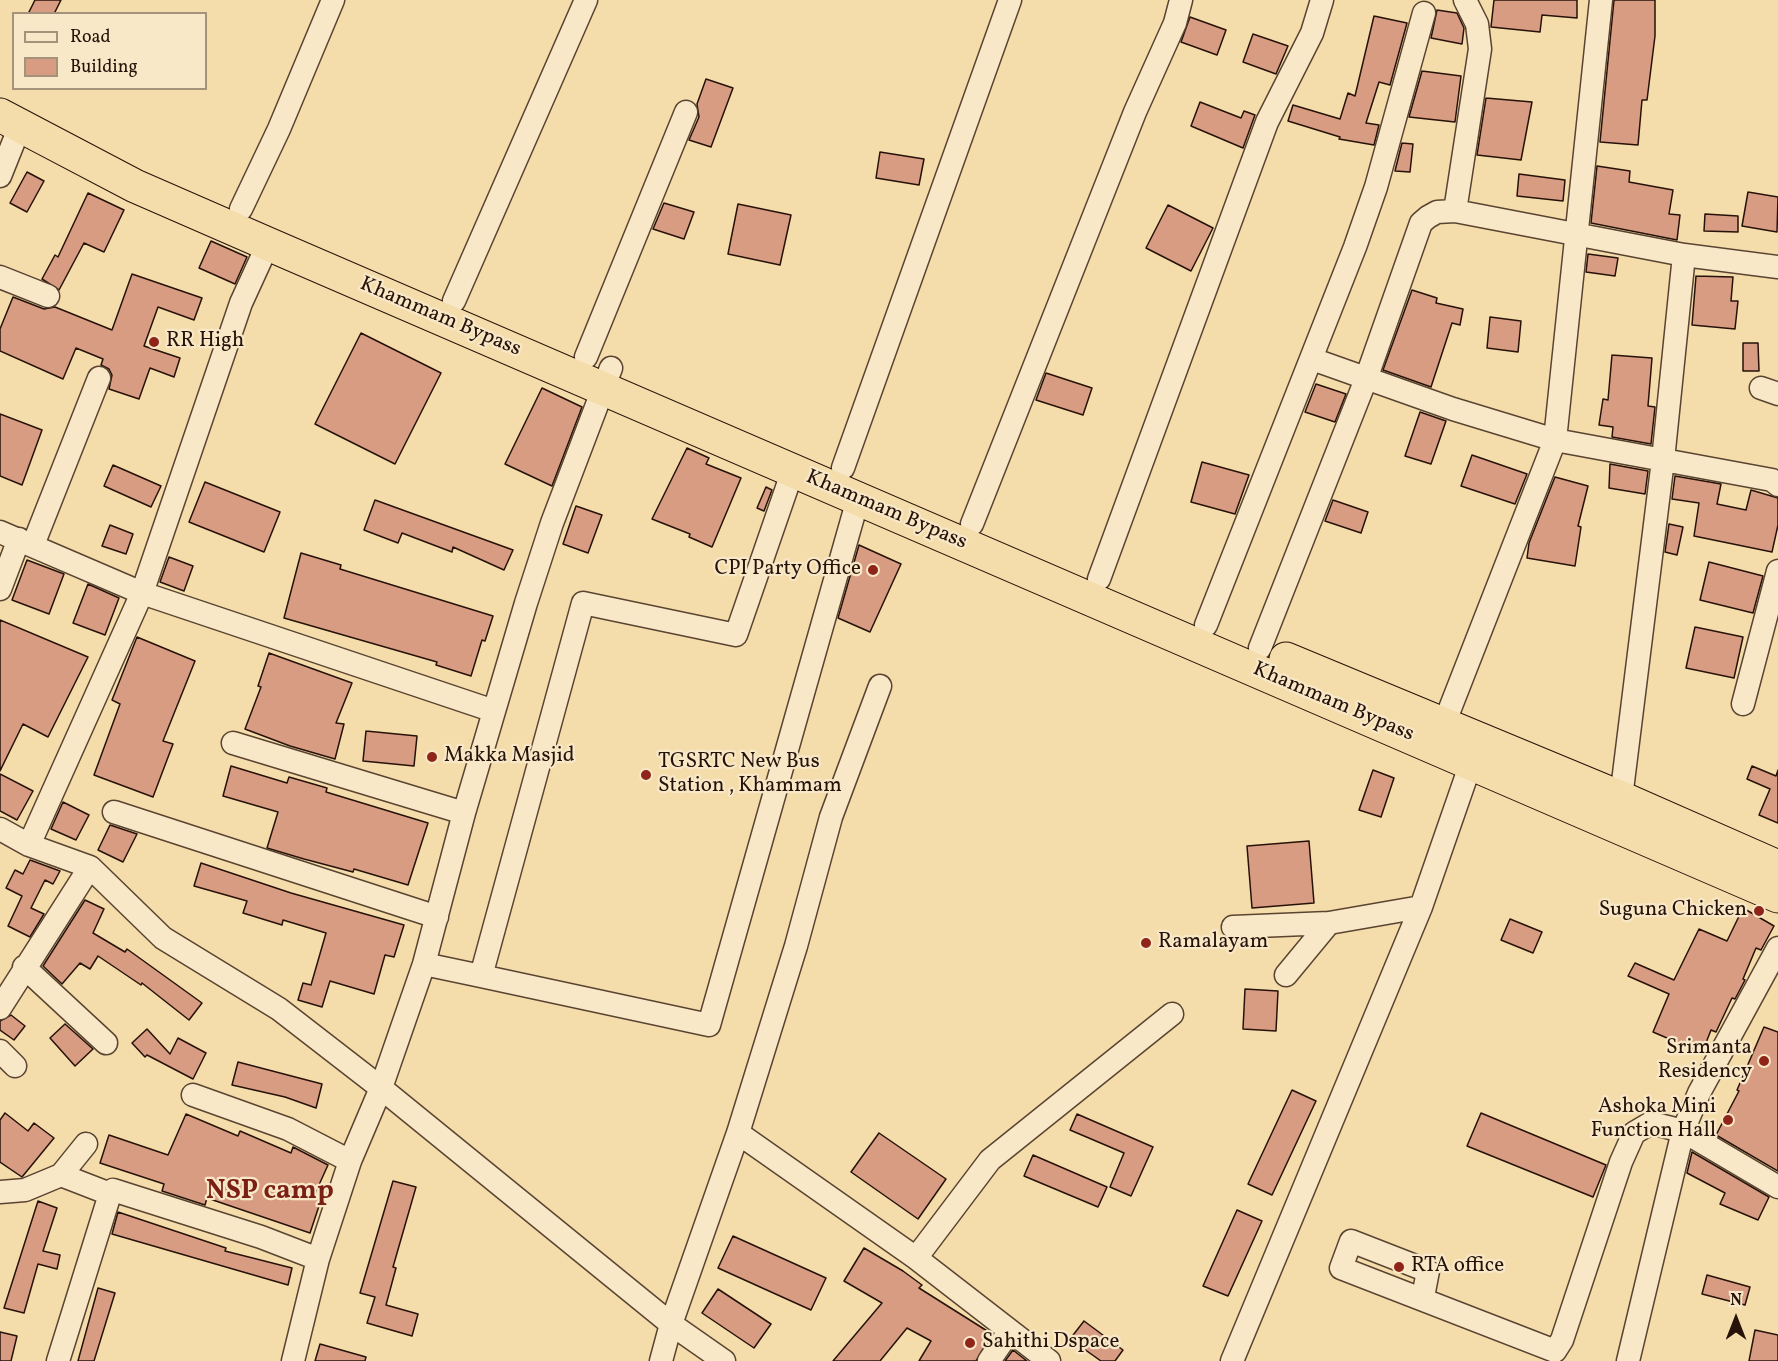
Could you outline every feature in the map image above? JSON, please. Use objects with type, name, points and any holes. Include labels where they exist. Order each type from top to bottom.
[{"type":"highway","name":"Khammam Bypass","points":[[0,93],[146,168],[454,301],[601,372],[793,470],[858,499],[961,527],[1099,579],[1621,798],[1778,867]]},
{"type":"highway","name":"Khammam Bypass","points":[[10,120],[135,186],[268,244],[843,468],[961,527],[1471,763],[1778,896]]},
{"type":"street","points":[[241,209],[279,129],[333,0]]},
{"type":"street","points":[[454,301],[586,0]]},
{"type":"street","points":[[843,468],[1010,0]]},
{"type":"street","points":[[961,527],[1175,23],[1181,0]]},
{"type":"street","points":[[1099,579],[1268,122],[1312,33],[1322,0]]},
{"type":"street","points":[[1455,211],[1480,49],[1477,24],[1465,0]]},
{"type":"street","points":[[1444,724],[1555,440],[1601,0]]},
{"type":"street","points":[[1206,625],[1312,358],[1376,187],[1424,13]]},
{"type":"street","points":[[293,1361],[318,1259],[350,1161],[381,1088],[424,964],[494,711],[552,523],[686,112]]},
{"type":"street","points":[[0,176],[10,120]]},
{"type":"street","points":[[1260,648],[1366,379],[1420,223],[1437,212],[1455,211],[1684,255],[1778,267]]},
{"type":"street","points":[[29,845],[142,593],[241,303],[268,244]]},
{"type":"street","points":[[1621,798],[1663,460],[1684,255]]},
{"type":"street","points":[[0,277],[48,296]]},
{"type":"street","points":[[1312,358],[1366,379],[1555,440],[1772,480],[1778,485]]},
{"type":"street","points":[[0,589],[17,538],[99,378]]},
{"type":"street","points":[[481,976],[583,603],[736,635],[793,470]]},
{"type":"street","points":[[424,964],[709,1025],[858,499]]},
{"type":"street","points":[[17,538],[142,593],[494,711]]},
{"type":"street","points":[[1743,704],[1778,571]]},
{"type":"street","points":[[661,1361],[671,1324],[738,1133],[796,946],[831,817],[880,686]]},
{"type":"street","points":[[233,742],[464,813]]},
{"type":"street","points":[[1232,1361],[1421,908],[1471,763]]},
{"type":"street","points":[[114,812],[437,917]]},
{"type":"street","points":[[0,829],[29,845],[90,867],[164,938],[279,1009],[381,1088],[671,1324],[724,1361]]},
{"type":"street","points":[[0,1008],[24,967],[90,867]]},
{"type":"street","points":[[1233,927],[1329,923],[1421,908]]},
{"type":"street","points":[[1286,975],[1329,923]]},
{"type":"street","points":[[1631,1360],[1683,1131],[1699,1093],[1778,948]]},
{"type":"street","points":[[24,967],[106,1043]]},
{"type":"street","points":[[916,1258],[990,1160],[1172,1014]]},
{"type":"street","points":[[193,1095],[288,1129],[350,1161]]},
{"type":"street","points":[[1423,1297],[1555,1351],[1562,1340],[1621,1162],[1634,1133],[1651,1123],[1683,1131],[1778,1188]]},
{"type":"street","points":[[738,1133],[916,1258],[1049,1361]]},
{"type":"street","points":[[0,1192],[25,1190],[62,1175],[86,1144]]},
{"type":"street","points":[[62,1175],[110,1194]]},
{"type":"street","points":[[58,1361],[113,1190],[261,1237],[318,1259]]},
{"type":"street","points":[[989,1361],[1009,1332]]},
{"type":"building","points":[[35,0],[61,0],[55,12],[29,12]]},
{"type":"building","points":[[1494,0],[1577,0],[1577,18],[1542,15],[1540,32],[1491,27]]},
{"type":"building","points":[[1614,0],[1655,0],[1655,36],[1647,100],[1642,100],[1638,145],[1600,142]]},
{"type":"building","points":[[1437,10],[1457,13],[1464,28],[1462,44],[1431,38]]},
{"type":"building","points":[[1374,16],[1407,23],[1390,85],[1379,82],[1366,123],[1379,125],[1374,145],[1339,139],[1340,137],[1288,121],[1293,105],[1340,119],[1348,93],[1355,96]]},
{"type":"building","points":[[1190,17],[1226,30],[1217,55],[1181,42]]},
{"type":"building","points":[[1253,34],[1288,46],[1276,74],[1243,62]]},
{"type":"building","points":[[1422,71],[1461,76],[1455,122],[1409,117]]},
{"type":"building","points":[[706,79],[733,88],[711,147],[689,140],[699,117],[697,104]]},
{"type":"building","points":[[1486,98],[1532,102],[1521,160],[1477,155]]},
{"type":"building","points":[[1200,102],[1241,118],[1244,111],[1255,115],[1243,148],[1191,126]]},
{"type":"building","points":[[1402,143],[1413,144],[1410,172],[1395,171]]},
{"type":"building","points":[[880,152],[924,159],[919,185],[876,178]]},
{"type":"building","points":[[1597,166],[1630,171],[1629,182],[1673,190],[1669,214],[1680,215],[1677,240],[1591,223]]},
{"type":"building","points":[[27,172],[44,181],[27,212],[10,203]]},
{"type":"building","points":[[1519,174],[1565,180],[1563,201],[1517,196]]},
{"type":"building","points":[[1748,192],[1778,197],[1777,232],[1742,226]]},
{"type":"building","points":[[88,193],[124,210],[104,252],[84,243],[59,290],[42,279],[55,255],[58,257]]},
{"type":"building","points":[[664,203],[694,212],[684,239],[653,229]]},
{"type":"building","points":[[738,204],[791,215],[780,265],[728,254]]},
{"type":"building","points":[[1168,205],[1213,228],[1191,271],[1146,248]]},
{"type":"building","points":[[1705,214],[1738,216],[1738,232],[1704,231]]},
{"type":"building","points":[[211,241],[247,257],[235,284],[199,268]]},
{"type":"building","points":[[1588,254],[1618,258],[1615,276],[1586,272]]},
{"type":"building","points":[[132,274],[202,298],[194,320],[158,307],[144,346],[180,358],[174,377],[150,368],[139,399],[109,389],[112,375],[109,369],[101,365],[103,359],[76,348],[63,379],[0,351],[0,329],[13,297],[44,309],[55,307],[112,330]]},
{"type":"building","points":[[1696,276],[1733,277],[1731,301],[1738,301],[1735,329],[1692,325]]},
{"type":"building","points":[[1412,290],[1437,298],[1436,303],[1463,309],[1460,325],[1452,323],[1431,387],[1383,370]]},
{"type":"building","points":[[1490,317],[1521,321],[1518,352],[1487,348]]},
{"type":"building","points":[[361,333],[441,373],[395,464],[315,424]]},
{"type":"building","points":[[1743,343],[1758,343],[1759,371],[1743,371]]},
{"type":"building","points":[[1612,355],[1652,358],[1648,406],[1655,407],[1651,444],[1612,437],[1613,427],[1599,425],[1603,399],[1608,400]]},
{"type":"building","points":[[1046,373],[1092,388],[1083,415],[1036,400]]},
{"type":"building","points":[[1316,384],[1346,394],[1335,422],[1305,412]]},
{"type":"building","points":[[542,388],[582,407],[552,486],[505,464]]},
{"type":"building","points":[[1420,412],[1446,421],[1431,464],[1405,456]]},
{"type":"building","points":[[0,414],[42,430],[22,485],[0,476]]},
{"type":"building","points":[[687,448],[709,458],[706,464],[741,478],[712,547],[689,537],[690,534],[652,519]]},
{"type":"building","points":[[1472,455],[1527,474],[1515,504],[1461,486]]},
{"type":"building","points":[[1202,462],[1249,475],[1235,514],[1191,502]]},
{"type":"building","points":[[1610,464],[1648,471],[1645,494],[1609,488]]},
{"type":"building","points":[[113,465],[161,486],[151,507],[104,486]]},
{"type":"building","points":[[1675,476],[1721,484],[1717,504],[1746,510],[1751,490],[1778,498],[1778,525],[1772,552],[1694,536],[1699,503],[1672,499]]},
{"type":"building","points":[[1555,477],[1588,486],[1578,526],[1581,527],[1575,566],[1527,558],[1529,543]]},
{"type":"building","points":[[205,482],[280,512],[264,552],[189,522]]},
{"type":"building","points":[[766,487],[772,490],[764,511],[757,508]]},
{"type":"building","points":[[375,500],[513,550],[504,570],[453,547],[452,552],[402,533],[398,543],[364,530]]},
{"type":"building","points":[[1333,500],[1368,512],[1361,533],[1325,521]]},
{"type":"building","points":[[576,506],[602,515],[588,553],[563,544]]},
{"type":"building","points":[[1669,524],[1683,527],[1677,555],[1665,552]]},
{"type":"building","points":[[110,525],[133,534],[126,554],[102,546]]},
{"type":"building","points":[[859,545],[901,564],[870,632],[838,618]]},
{"type":"building","points":[[301,553],[341,565],[340,569],[493,616],[485,641],[482,640],[471,676],[436,665],[437,662],[284,618]]},
{"type":"building","points":[[169,557],[193,566],[184,591],[160,582]]},
{"type":"building","points":[[27,560],[64,574],[49,614],[12,600]]},
{"type":"building","points":[[1709,562],[1763,576],[1753,613],[1700,600]]},
{"type":"building","points":[[88,584],[119,598],[105,635],[73,623]]},
{"type":"building","points":[[0,620],[88,657],[48,737],[23,724],[0,771]]},
{"type":"building","points":[[1695,627],[1743,637],[1734,678],[1686,668]]},
{"type":"building","points":[[137,637],[195,661],[163,741],[173,744],[153,797],[94,775],[120,704],[112,700]]},
{"type":"building","points":[[269,653],[352,683],[336,723],[344,724],[335,759],[290,746],[245,729],[261,687],[258,686]]},
{"type":"building","points":[[366,731],[417,736],[414,766],[363,761]]},
{"type":"building","points":[[231,766],[287,783],[289,777],[327,788],[326,792],[428,823],[408,885],[267,848],[278,812],[223,796]]},
{"type":"building","points":[[1752,766],[1776,776],[1778,770],[1778,823],[1759,815],[1770,789],[1747,779]]},
{"type":"building","points":[[1373,770],[1394,778],[1381,817],[1359,810]]},
{"type":"building","points":[[0,774],[33,791],[17,820],[0,811]]},
{"type":"building","points":[[63,802],[89,815],[76,840],[51,829]]},
{"type":"building","points":[[110,825],[137,834],[123,862],[98,850]]},
{"type":"building","points":[[1309,841],[1314,903],[1252,908],[1247,846]]},
{"type":"building","points":[[30,860],[60,871],[53,884],[45,880],[31,908],[44,914],[30,937],[8,926],[22,896],[6,888],[15,870],[23,874]]},
{"type":"building","points":[[201,863],[291,893],[404,925],[394,957],[385,955],[374,994],[330,981],[322,1007],[298,1000],[303,983],[311,985],[326,933],[283,920],[282,925],[243,913],[247,901],[194,886]]},
{"type":"building","points":[[85,900],[104,909],[93,933],[125,952],[127,949],[202,1003],[189,1020],[142,983],[141,985],[98,956],[90,969],[80,963],[62,984],[43,966]]},
{"type":"building","points":[[1743,908],[1774,926],[1761,950],[1756,948],[1743,979],[1745,980],[1735,999],[1732,998],[1716,1032],[1711,1030],[1702,1053],[1653,1032],[1669,994],[1628,976],[1635,963],[1674,980],[1699,929],[1727,941]]},
{"type":"building","points":[[1510,919],[1542,932],[1533,953],[1501,940]]},
{"type":"building","points":[[1245,989],[1278,991],[1276,1031],[1243,1029]]},
{"type":"building","points":[[11,1015],[25,1026],[14,1040],[0,1030],[0,1021]]},
{"type":"building","points":[[65,1024],[93,1049],[75,1066],[50,1038]]},
{"type":"building","points":[[1764,1027],[1778,1032],[1778,1171],[1716,1135],[1739,1091],[1737,1090]]},
{"type":"building","points":[[147,1029],[170,1054],[178,1038],[206,1053],[193,1079],[147,1055],[145,1057],[132,1043]]},
{"type":"building","points":[[238,1062],[322,1084],[316,1108],[285,1097],[232,1085]]},
{"type":"building","points":[[1292,1090],[1316,1101],[1272,1195],[1248,1184]]},
{"type":"building","points":[[5,1113],[28,1131],[34,1123],[54,1138],[22,1177],[0,1162],[0,1120]]},
{"type":"building","points":[[1481,1113],[1606,1165],[1593,1197],[1467,1146]]},
{"type":"building","points":[[186,1114],[238,1136],[240,1131],[291,1153],[293,1147],[328,1165],[313,1198],[321,1200],[310,1233],[207,1198],[205,1205],[162,1191],[164,1184],[100,1163],[109,1135],[168,1155]]},
{"type":"building","points":[[1077,1114],[1153,1147],[1131,1196],[1110,1187],[1124,1153],[1070,1130]]},
{"type":"building","points":[[879,1133],[946,1179],[918,1219],[851,1172]]},
{"type":"building","points":[[1692,1152],[1769,1197],[1758,1220],[1720,1204],[1725,1193],[1687,1173]]},
{"type":"building","points":[[1033,1155],[1107,1187],[1098,1207],[1024,1176]]},
{"type":"building","points":[[393,1181],[416,1187],[393,1267],[396,1268],[386,1305],[418,1314],[412,1336],[367,1323],[375,1297],[360,1293]]},
{"type":"building","points":[[38,1201],[57,1208],[43,1251],[60,1255],[57,1269],[38,1264],[24,1313],[4,1308]]},
{"type":"building","points":[[1237,1210],[1262,1221],[1228,1296],[1203,1286]]},
{"type":"building","points":[[118,1212],[226,1248],[225,1251],[292,1268],[288,1285],[112,1234]]},
{"type":"building","points":[[733,1236],[826,1278],[811,1310],[718,1268]]},
{"type":"building","points":[[864,1248],[903,1271],[922,1285],[919,1288],[992,1334],[976,1361],[919,1361],[931,1341],[907,1328],[880,1361],[833,1361],[882,1303],[844,1281]]},
{"type":"building","points":[[1707,1275],[1750,1287],[1745,1305],[1702,1294]]},
{"type":"building","points":[[98,1288],[115,1293],[94,1361],[78,1361]]},
{"type":"building","points":[[718,1289],[771,1324],[754,1348],[702,1313]]},
{"type":"building","points":[[1084,1321],[1123,1350],[1115,1361],[1101,1361],[1070,1339]]},
{"type":"building","points":[[1755,1330],[1778,1335],[1778,1361],[1749,1361]]},
{"type":"building","points":[[0,1332],[17,1336],[11,1361],[0,1361]]},
{"type":"building","points":[[320,1344],[366,1357],[365,1361],[315,1361]]},
{"type":"building","points":[[1013,1350],[1027,1361],[1005,1361]]},
{"type":"place","name":"RR High","points":[[154,342]]},
{"type":"place","name":"CPI Party Office","points":[[873,570]]},
{"type":"place","name":"Makka Masjid","points":[[432,757]]},
{"type":"place","name":"TGSRTC New Bus Station , Khammam","points":[[646,775]]},
{"type":"place","name":"Suguna Chicken","points":[[1759,911]]},
{"type":"place","name":"Ramalayam","points":[[1146,943]]},
{"type":"place","name":"Srimanta Residency","points":[[1764,1061]]},
{"type":"place","name":"Ashoka Mini Function Hall","points":[[1728,1120]]},
{"type":"place","name":"RTA office","points":[[1399,1267]]},
{"type":"place","name":"Sahithi Dspace","points":[[970,1343]]},
{"type":"district","name":"NSP camp","points":[[270,1193]]}]
